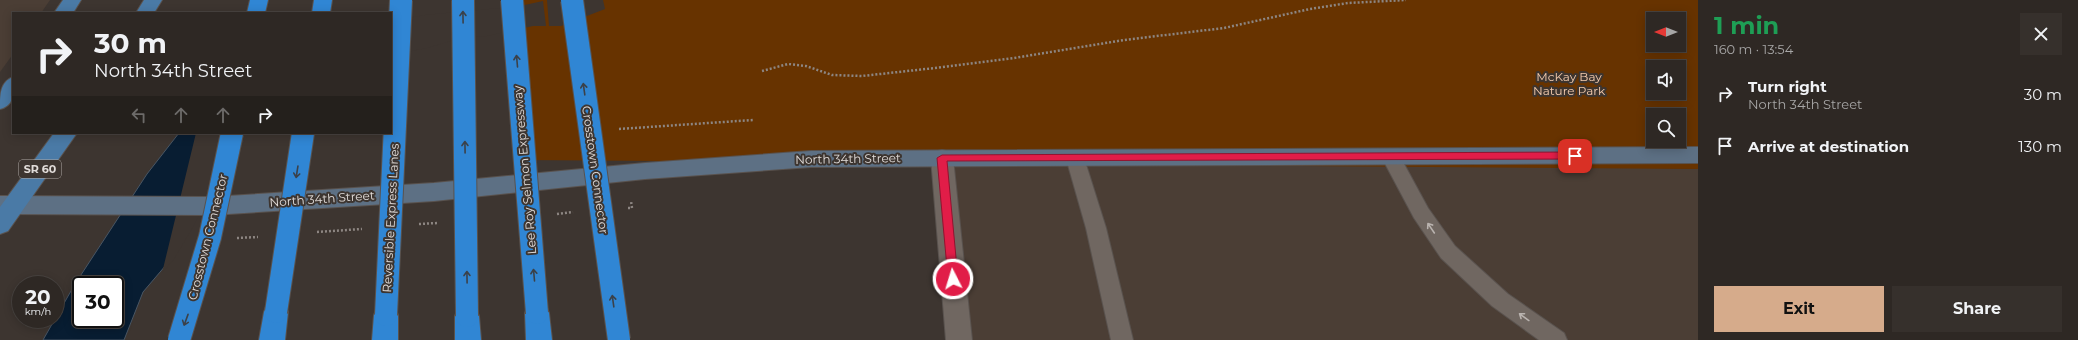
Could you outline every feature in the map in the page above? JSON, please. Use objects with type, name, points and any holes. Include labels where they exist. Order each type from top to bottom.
[{"type":"highway","points":[[256,12],[259,0]]},
{"type":"highway","points":[[321,12],[323,0]]},
{"type":"highway","name":"Reversible Express Lanes","points":[[385,340],[401,0]]},
{"type":"highway","points":[[463,0],[468,328]]},
{"type":"highway","name":"Lee Roy Selmon Expressway","points":[[512,0],[539,340]]},
{"type":"highway","name":"Crosstown Connector","points":[[572,0],[618,340]]},
{"type":"highway","name":"Crosstown Connector","points":[[179,340],[193,301],[210,241],[232,134]]},
{"type":"highway","points":[[272,340],[303,134]]},
{"type":"main road","points":[[65,12],[72,0]]},
{"type":"main road","points":[[147,12],[153,0]]},
{"type":"main road","points":[[0,102],[12,85]]},
{"type":"main road","name":"SR 60","points":[[0,225],[7,205],[65,134]]},
{"type":"street","name":"North 34th Street","points":[[7,205],[212,206],[434,192],[645,171],[811,159],[1698,155]]},
{"type":"street","points":[[942,158],[959,340]]},
{"type":"lane","points":[[1390,156],[1421,213],[1448,252],[1500,300],[1556,340]]},
{"type":"lane","points":[[1075,158],[1096,228],[1122,340]]},
{"type":"path","points":[[762,71],[788,64],[806,66],[832,75],[862,76],[935,68],[1014,58],[1124,40],[1224,28],[1310,9],[1348,3],[1406,0]]},
{"type":"path","points":[[618,129],[752,120]]},
{"type":"shaded area","points":[[0,0],[50,0],[42,12],[12,12],[12,55],[0,72]]},
{"type":"shaded area","points":[[947,153],[1698,169],[1698,340],[966,340]]},
{"type":"green space","name":"McKay Bay Nature Park","points":[[511,0],[1698,0],[1698,169],[519,160]]},
{"type":"water","points":[[178,134],[247,134],[172,258],[143,292],[124,340],[43,340],[50,328],[64,328],[64,303],[72,289],[72,328],[124,328],[124,276],[80,276],[147,174]]},
{"type":"pier","points":[[547,0],[603,0],[605,9],[561,26],[549,26]]},
{"type":"pier","points":[[543,1],[546,26],[533,26],[487,36],[461,38],[427,48],[392,55],[392,21],[425,15],[520,6]]},
{"type":"pier","points":[[196,134],[249,134],[219,175],[193,227],[174,259],[162,273]]},
{"type":"route","points":[[953,279],[942,158],[1575,156]]}]
